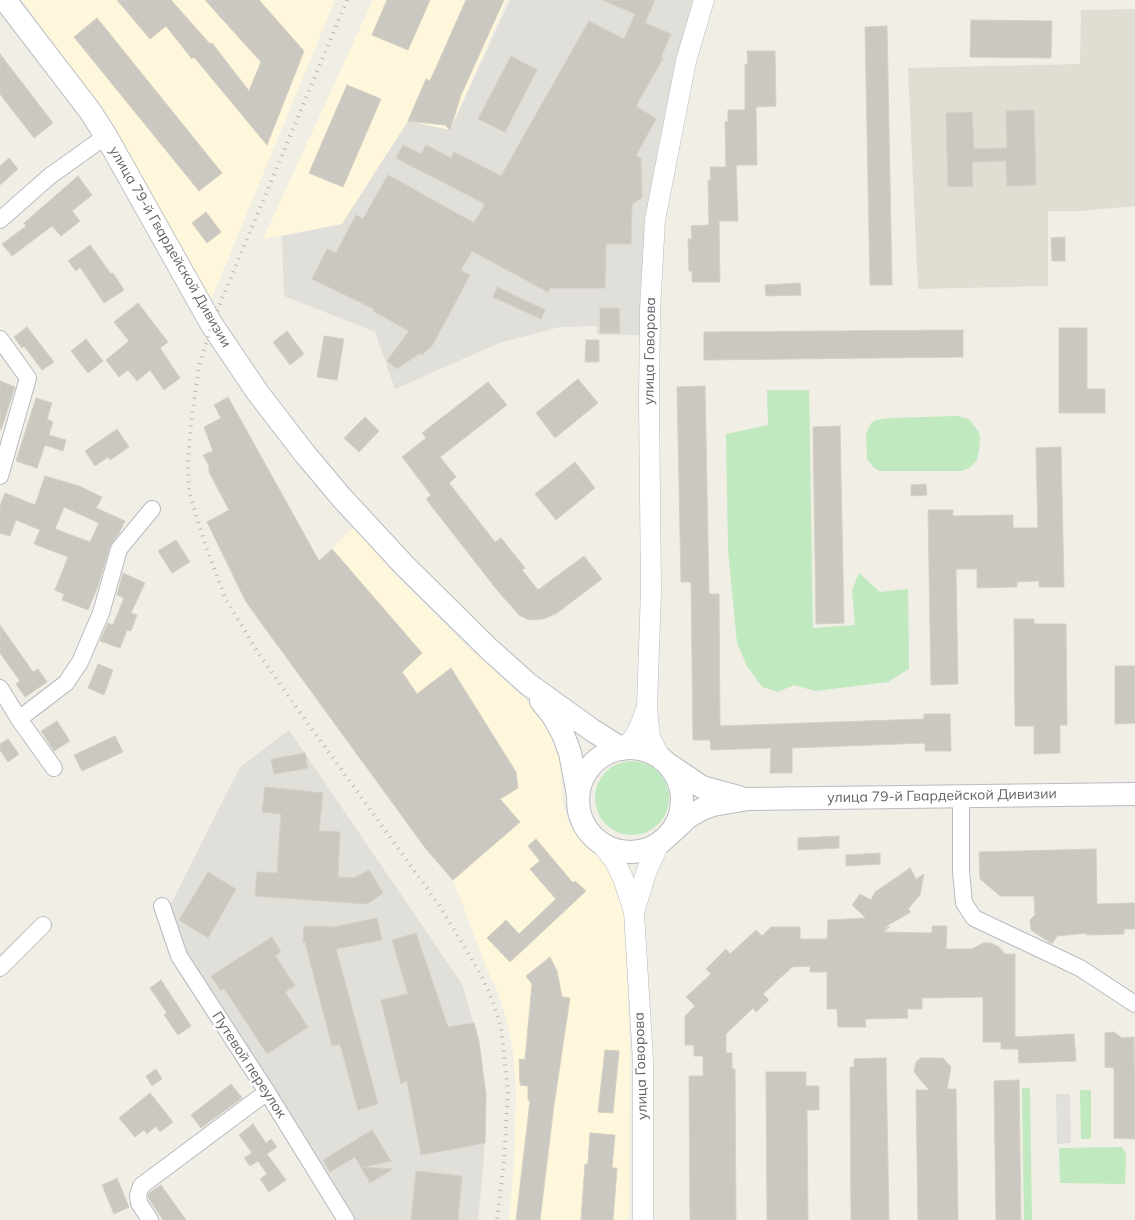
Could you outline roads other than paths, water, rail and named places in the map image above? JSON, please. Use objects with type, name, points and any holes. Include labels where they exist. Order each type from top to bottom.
[{"type":"main road","name":"улица 79-й Гвардейской Дивизии","points":[[5,0],[90,111],[106,136],[212,325],[258,393],[293,439],[341,497],[473,635],[528,684],[584,725],[622,749]]},
{"type":"main road","name":"улица 79-й Гвардейской Дивизии","points":[[528,684],[553,716],[563,734],[570,753],[578,799]]},
{"type":"main road","points":[[635,748],[648,751],[664,761],[677,777],[681,790],[681,812],[676,826],[664,840],[644,850],[619,851],[603,846],[586,828],[579,811],[578,799],[583,778],[591,766],[601,757],[611,752],[635,748]]},
{"type":"main road","name":"улица 79-й Гвардейской Дивизии","points":[[664,761],[709,790],[748,800]]},
{"type":"main road","name":"улица 79-й Гвардейской Дивизии","points":[[664,840],[688,817],[704,808],[748,800],[1135,794]]},
{"type":"street","name":"улица Говорова","points":[[647,707],[651,590],[650,330],[654,220],[686,61],[704,0]]},
{"type":"street","points":[[0,220],[50,176],[106,136]]},
{"type":"street","points":[[0,339],[28,378],[0,476]]},
{"type":"street","points":[[19,719],[66,683],[80,662],[101,613],[119,549],[152,509]]},
{"type":"street","points":[[0,688],[19,719],[54,768]]},
{"type":"street","points":[[622,749],[634,738],[647,707]]},
{"type":"street","points":[[647,707],[650,738],[664,761]]},
{"type":"street","points":[[961,796],[961,872],[964,902],[974,918],[1080,968],[1135,1004]]},
{"type":"street","name":"улица Говорова","points":[[634,912],[646,870],[664,840]]},
{"type":"street","name":"улица Говорова","points":[[603,846],[614,860],[624,878],[634,912],[643,1061],[643,1220]]},
{"type":"street","name":"Путевой переулок","points":[[162,906],[179,956],[267,1092],[346,1220]]},
{"type":"street","points":[[0,968],[43,925]]},
{"type":"street","points":[[150,1220],[139,1203],[138,1195],[141,1186],[267,1092]]},
{"type":"railway","points":[[347,0],[212,325],[199,366],[191,423],[188,461],[189,492],[206,547],[226,600],[259,654],[439,905],[480,973],[492,999],[501,1028],[508,1092],[504,1161],[497,1220]]}]
